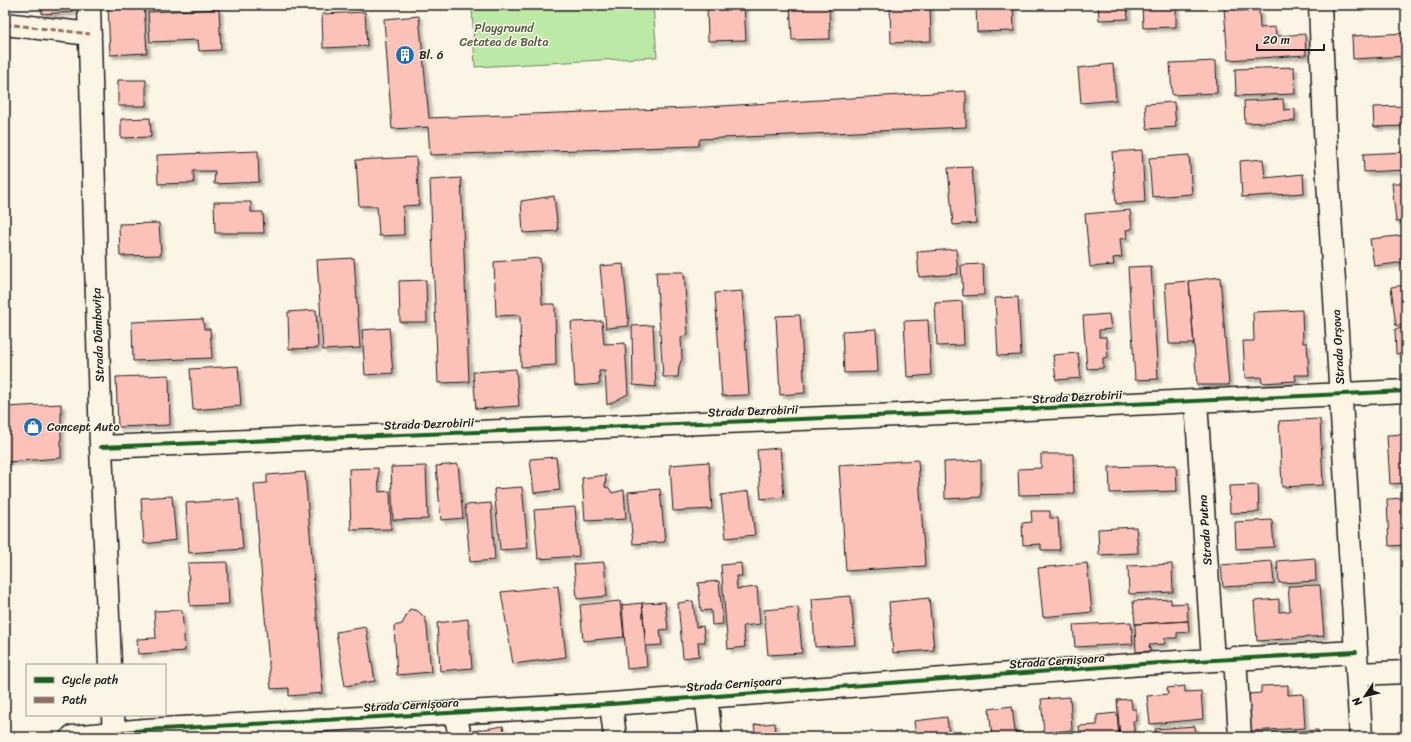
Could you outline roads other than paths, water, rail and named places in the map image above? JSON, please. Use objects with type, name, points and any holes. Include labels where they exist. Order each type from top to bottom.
[{"type":"street","name":"Strada Dâmbovița","points":[[89,5],[101,447],[110,664]]},
{"type":"street","name":"Strada Orșova","points":[[1320,5],[1325,130],[1361,737]]},
{"type":"street","points":[[5,24],[90,34]]},
{"type":"street","name":"Strada Dezrobirii","points":[[101,447],[1406,391]]},
{"type":"street","name":"Strada Putna","points":[[1196,401],[1213,660]]},
{"type":"street","name":"Strada Cernișoara","points":[[72,737],[113,728],[611,704],[1235,658],[1356,652]]},
{"type":"street","points":[[1235,658],[1240,737]]},
{"type":"street","points":[[1358,674],[1406,672]]},
{"type":"street","points":[[706,696],[711,737]]},
{"type":"street","points":[[611,704],[615,737]]},
{"type":"street","points":[[455,712],[460,737]]},
{"type":"place","name":"Bl. 6","points":[[405,55]]},
{"type":"place","name":"Concept Auto","points":[[33,427]]},
{"type":"park label","name":"Playground Cetatea de Balta","points":[[504,35]]}]
